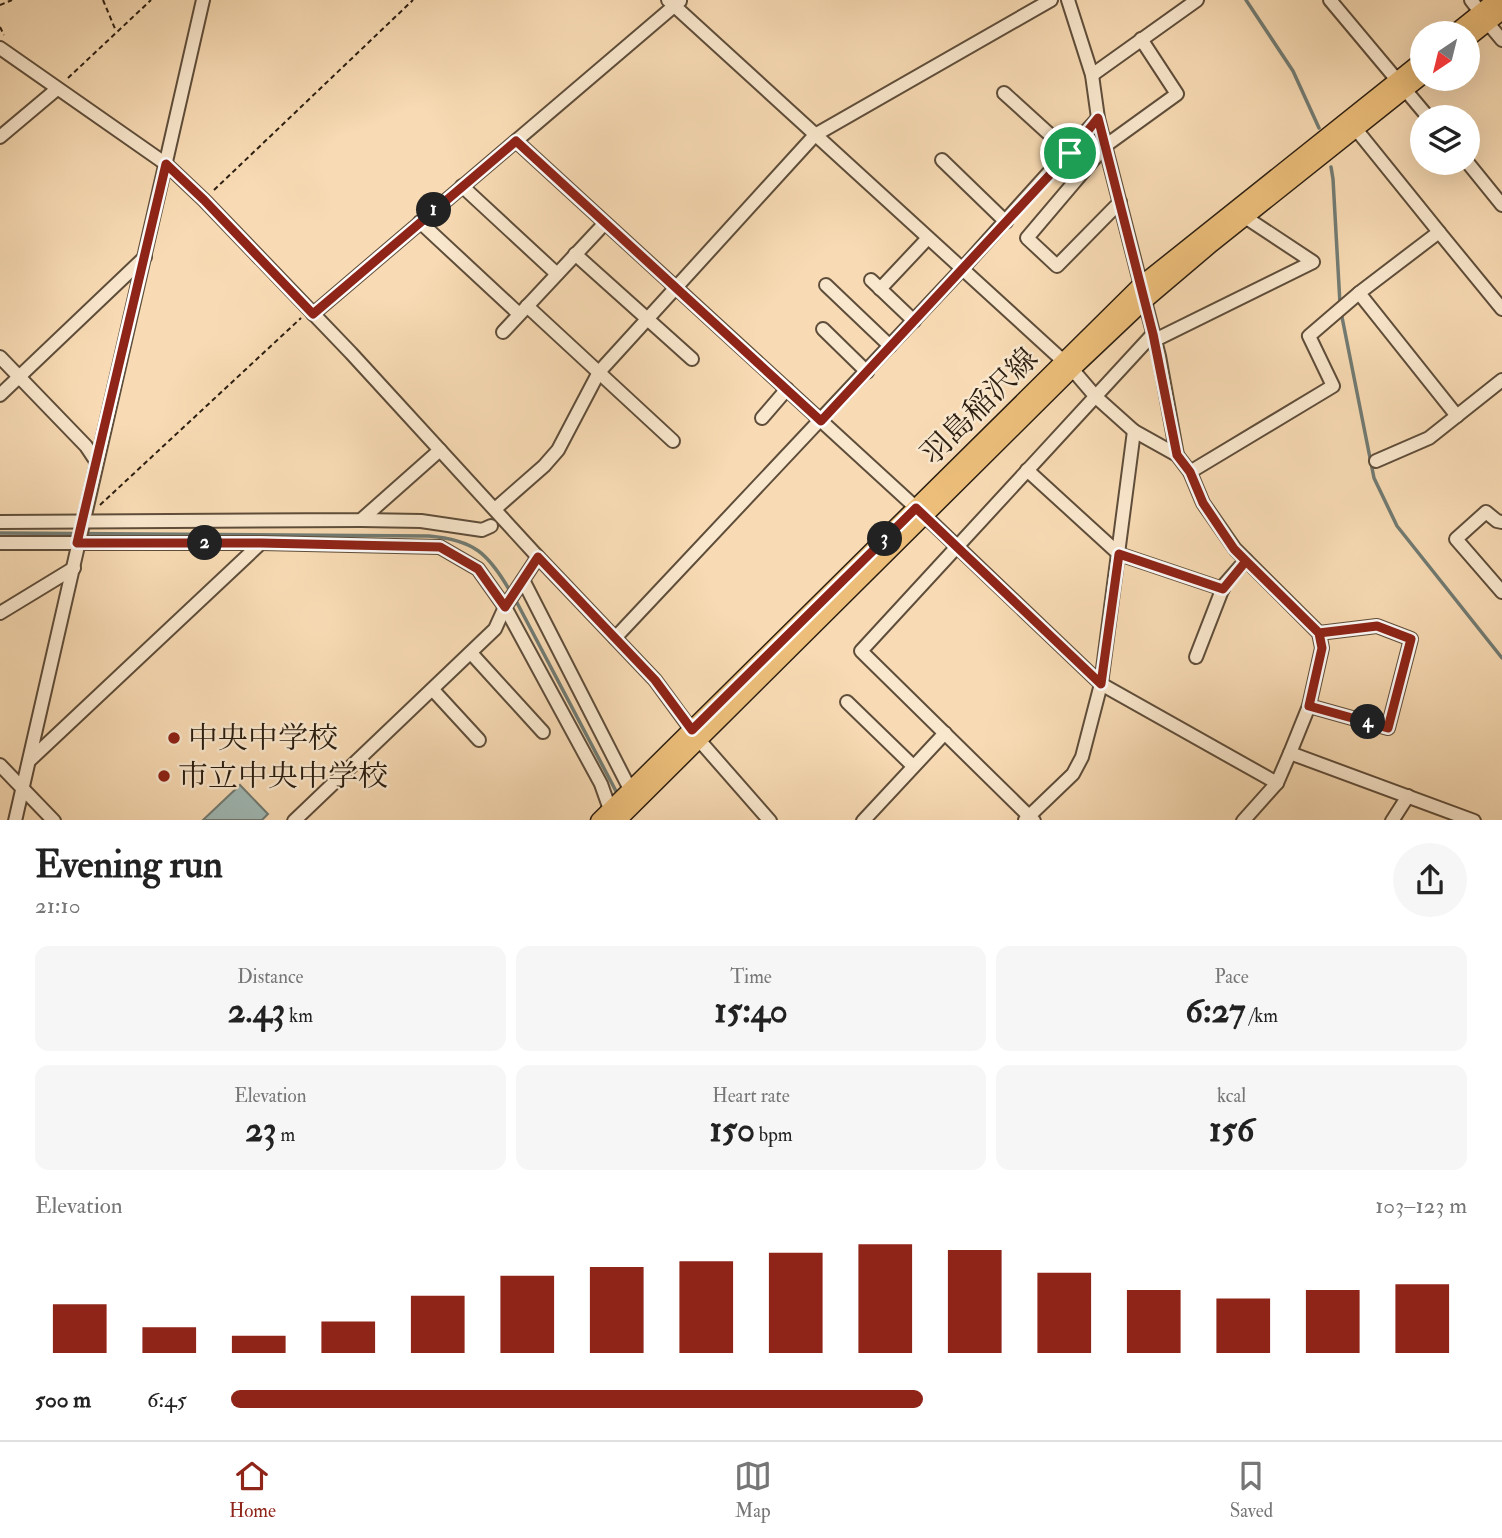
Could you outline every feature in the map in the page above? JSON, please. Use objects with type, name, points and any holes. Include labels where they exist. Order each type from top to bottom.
[{"type":"main road","points":[[1480,12],[1496,0]]},
{"type":"main road","points":[[1480,12],[1502,10]]},
{"type":"main road","name":"羽島稲沢線","points":[[1143,292],[1245,217],[1355,128],[1410,74]]},
{"type":"main road","name":"羽島稲沢線","points":[[620,809],[1143,292],[1400,85],[1410,81]]},
{"type":"street","points":[[15,820],[203,0]]},
{"type":"street","points":[[495,509],[544,466],[558,450],[599,372],[814,135],[1051,0]]},
{"type":"street","points":[[1068,0],[1092,75],[1098,118],[1154,337],[1177,455]]},
{"type":"street","points":[[1092,75],[1197,0]]},
{"type":"street","points":[[1330,0],[1418,105]]},
{"type":"street","points":[[311,312],[516,141],[674,2],[814,135],[1068,365],[1096,397],[1134,431],[1177,455],[1190,472],[1203,503],[1234,549],[1319,633],[1322,648],[1309,706],[1276,783],[1244,820]]},
{"type":"street","points":[[1480,12],[1502,40]]},
{"type":"street","points":[[1120,201],[1057,265],[1027,238],[1105,146],[1177,94],[1142,39]]},
{"type":"street","points":[[0,48],[166,164],[204,200],[655,680],[696,735],[769,820]]},
{"type":"street","points":[[0,137],[57,89]]},
{"type":"street","points":[[1004,93],[1070,153]]},
{"type":"street","points":[[615,638],[962,270],[1070,153],[1098,118]]},
{"type":"street","points":[[1355,128],[1502,309]]},
{"type":"street","points":[[516,141],[921,512],[1101,684],[1276,783]]},
{"type":"street","points":[[942,160],[1006,222]]},
{"type":"street","points":[[1478,175],[1502,205]]},
{"type":"street","points":[[462,186],[557,274]]},
{"type":"street","points":[[1134,431],[1101,684],[1083,757],[1073,774],[1030,819],[862,651],[1027,470],[1154,337],[1313,262],[1245,217]]},
{"type":"street","points":[[420,222],[599,372],[673,441]]},
{"type":"street","points":[[503,331],[605,223]]},
{"type":"street","points":[[1190,472],[1333,386],[1309,336],[1333,313],[1438,232]]},
{"type":"street","points":[[914,321],[876,284],[928,238]]},
{"type":"street","points":[[576,254],[692,359]]},
{"type":"street","points":[[0,395],[145,257]]},
{"type":"street","points":[[826,285],[890,346]]},
{"type":"street","points":[[1359,293],[1457,416]]},
{"type":"street","points":[[823,329],[867,372]]},
{"type":"street","points":[[0,357],[86,446],[96,461]]},
{"type":"street","points":[[1376,461],[1429,438],[1502,380]]},
{"type":"street","points":[[762,418],[787,390]]},
{"type":"street","points":[[361,520],[440,450]]},
{"type":"street","points":[[1027,470],[1119,554],[1223,589]]},
{"type":"street","points":[[1502,522],[1486,512],[1456,539],[1502,592]]},
{"type":"street","points":[[0,543],[80,533],[361,520],[421,521],[482,530],[491,526]]},
{"type":"street","points":[[0,522],[80,533],[261,543],[440,547],[513,594],[620,809]]},
{"type":"street","points":[[29,761],[261,543]]},
{"type":"street","points":[[295,820],[495,629],[513,594],[538,557]]},
{"type":"street","points":[[1196,657],[1223,589],[1246,561]]},
{"type":"street","points":[[0,613],[74,568]]},
{"type":"street","points":[[513,594],[601,784],[620,809]]},
{"type":"street","points":[[1309,706],[1388,728],[1411,639],[1377,626],[1319,633]]},
{"type":"street","points":[[471,653],[544,732]]},
{"type":"street","points":[[433,690],[480,740]]},
{"type":"street","points":[[847,702],[913,766]]},
{"type":"street","points":[[864,820],[945,733]]},
{"type":"street","points":[[1290,753],[1471,820]]},
{"type":"street","points":[[0,765],[53,820]]},
{"type":"street","points":[[1393,820],[1408,796]]},
{"type":"path","points":[[0,5],[12,0]]},
{"type":"path","points":[[103,0],[117,32]]},
{"type":"path","points":[[57,89],[151,0]]},
{"type":"path","points":[[204,200],[413,0]]},
{"type":"path","points":[[80,533],[311,312]]},
{"type":"water","points":[[240,785],[268,814],[262,820],[203,820]]},
{"type":"waterway","points":[[1246,0],[1293,71],[1319,128]]},
{"type":"waterway","points":[[1331,167],[1340,304]]},
{"type":"waterway","points":[[1341,312],[1374,478],[1397,526],[1502,658]]},
{"type":"waterway","points":[[0,533],[429,536],[458,541],[478,551],[487,558],[510,591]]},
{"type":"waterway","points":[[514,597],[618,795]]},
{"type":"place","name":"中央中学校","points":[[174,738]]},
{"type":"place","name":"市立中央中学校","points":[[164,776]]},
{"type":"route","points":[[1070,153],[821,421],[516,141],[313,314],[166,164],[138,293],[77,543],[440,547],[478,569],[505,607],[538,557],[655,680],[692,730],[916,508],[1101,684],[1119,554],[1223,589],[1246,561],[1319,633],[1377,626],[1411,639],[1388,728],[1309,706],[1322,648],[1319,633],[1234,549],[1203,503],[1190,472],[1177,455],[1153,334],[1098,118],[1070,153]]}]
